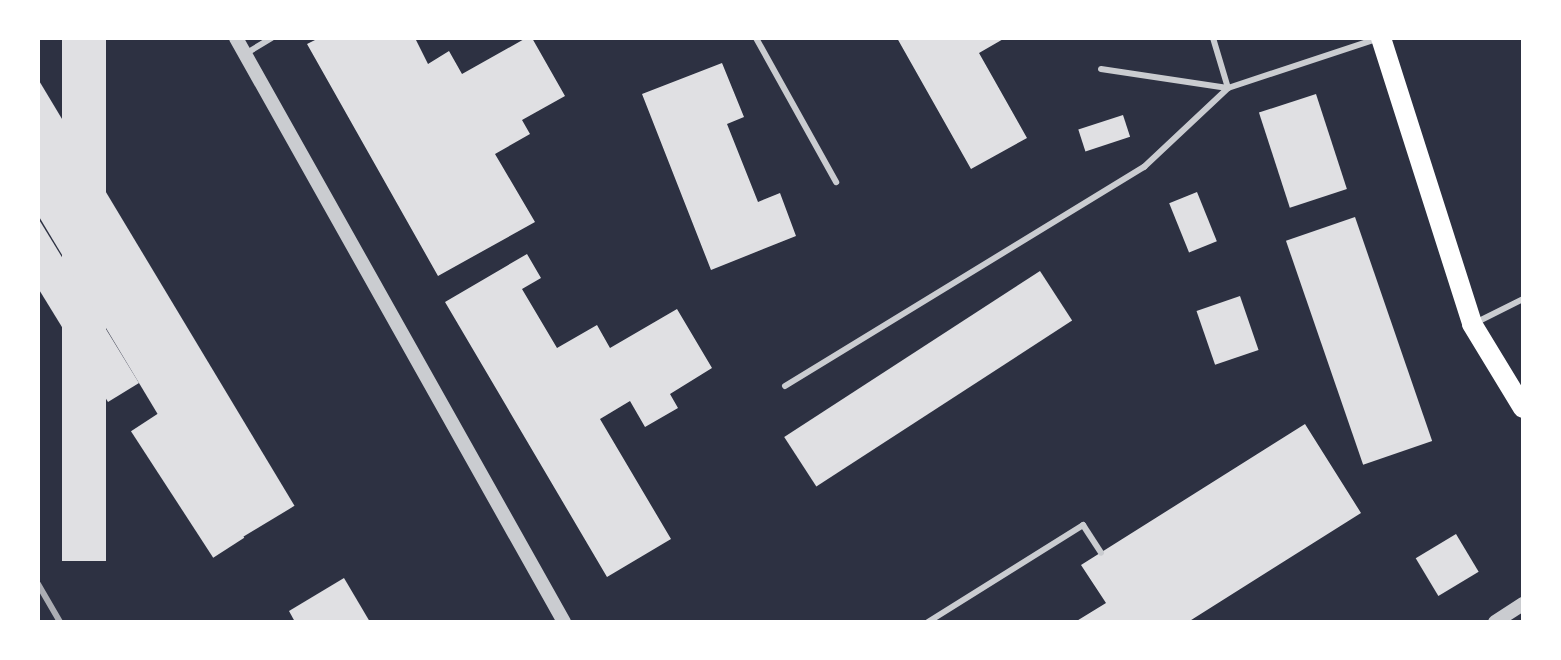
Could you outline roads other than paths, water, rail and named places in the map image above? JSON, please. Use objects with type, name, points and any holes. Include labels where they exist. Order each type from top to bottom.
[{"type":"main road","points":[[1380,38],[1472,324],[1523,408]]},
{"type":"street","points":[[236,38],[564,622]]},
{"type":"street","points":[[1497,621],[1523,604]]},
{"type":"lane","points":[[245,54],[272,38]]},
{"type":"lane","points":[[756,38],[836,182]]},
{"type":"lane","points":[[1213,38],[1228,88]]},
{"type":"lane","points":[[785,386],[1144,167],[1228,88],[1380,38]]},
{"type":"lane","points":[[1101,69],[1228,88]]},
{"type":"lane","points":[[1472,324],[1523,299]]},
{"type":"lane","points":[[928,622],[1083,525],[1101,553]]},
{"type":"railway","points":[[38,584],[60,622]]}]
